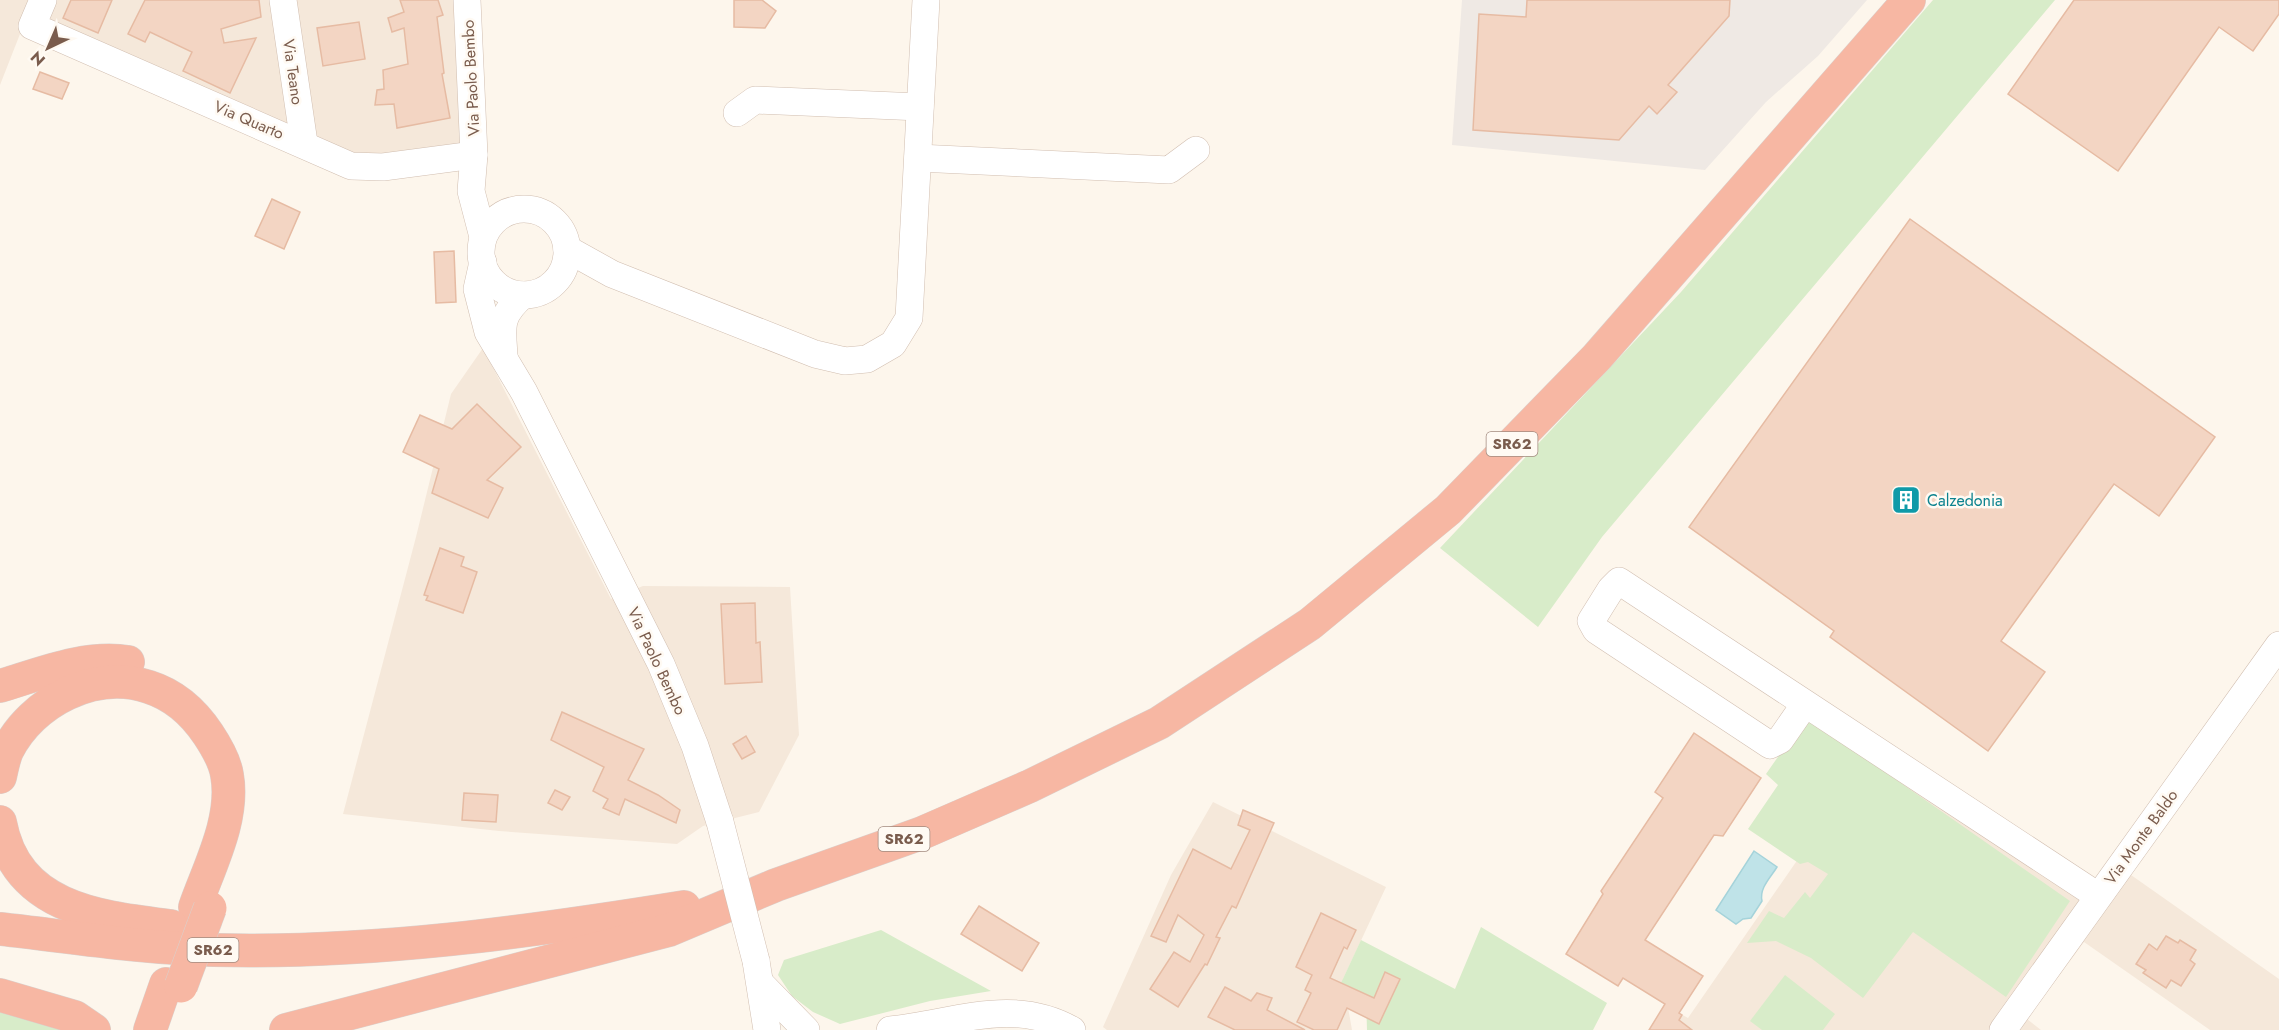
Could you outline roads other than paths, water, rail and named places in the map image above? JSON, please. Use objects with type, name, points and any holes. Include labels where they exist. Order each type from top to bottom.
[{"type":"highway","name":"SR62","points":[[0,929],[212,950],[317,950],[427,941],[596,921],[687,907],[776,885],[922,833],[1030,786],[1159,723],[1310,624],[1448,510],[1597,357],[1908,0]]},
{"type":"highway","points":[[0,686],[80,663],[119,660],[157,667],[185,681],[213,707],[232,737],[244,777],[245,808],[238,836],[202,908]]},
{"type":"highway","points":[[0,777],[7,752],[23,726],[40,709],[61,695],[88,686],[118,682],[149,686],[175,700],[199,721],[215,745],[227,775],[227,803],[222,832],[202,908],[174,986],[165,1030]]},
{"type":"highway","points":[[0,822],[13,860],[33,883],[56,900],[80,910],[125,920],[221,932],[427,941]]},
{"type":"highway","points":[[286,1030],[669,930],[776,885]]},
{"type":"highway","points":[[150,1030],[174,986]]},
{"type":"highway","points":[[0,995],[75,1017],[94,1030]]},
{"type":"street","name":"Via Quarto","points":[[43,0],[32,26],[351,166],[383,167],[474,155]]},
{"type":"street","name":"Via Teano","points":[[283,0],[304,144]]},
{"type":"street","name":"Via Paolo Bembo","points":[[467,0],[474,155],[471,191],[483,250],[493,281],[501,288],[523,295]]},
{"type":"street","points":[[567,249],[612,274],[815,354],[844,361],[867,359],[893,344],[909,318],[926,0]]},
{"type":"street","points":[[737,113],[754,100],[921,107]]},
{"type":"street","points":[[918,158],[1169,170],[1196,150]]},
{"type":"street","name":"Via Paolo Bembo","points":[[474,155],[487,189],[506,213]]},
{"type":"street","points":[[483,250],[496,219],[506,213],[519,209],[533,210],[546,214],[557,224],[564,236],[567,249],[566,263],[560,276],[550,286],[537,293],[523,295]]},
{"type":"street","name":"Via Paolo Bembo","points":[[483,250],[477,289],[488,332],[524,392],[661,664],[695,746],[720,822],[759,973],[767,1030]]},
{"type":"street","points":[[560,276],[612,274]]},
{"type":"street","name":"Via Paolo Bembo","points":[[504,357],[502,327],[508,307],[523,295]]},
{"type":"street","points":[[1805,704],[1780,740],[1770,745],[1596,630],[1591,621],[1611,589],[1619,581],[2098,896]]},
{"type":"street","name":"Via Monte Baldo","points":[[2003,1030],[2279,645]]},
{"type":"street","name":"Via Paolo Bembo","points":[[759,973],[806,1030]]},
{"type":"street","points":[[904,1029],[977,1014],[1011,1013],[1058,1022],[1072,1030]]},
{"type":"water","points":[[1754,851],[1777,867],[1764,887],[1762,901],[1751,918],[1743,919],[1736,924],[1716,910]]},
{"type":"place","name":"Calzedonia","points":[[1906,500]]}]
